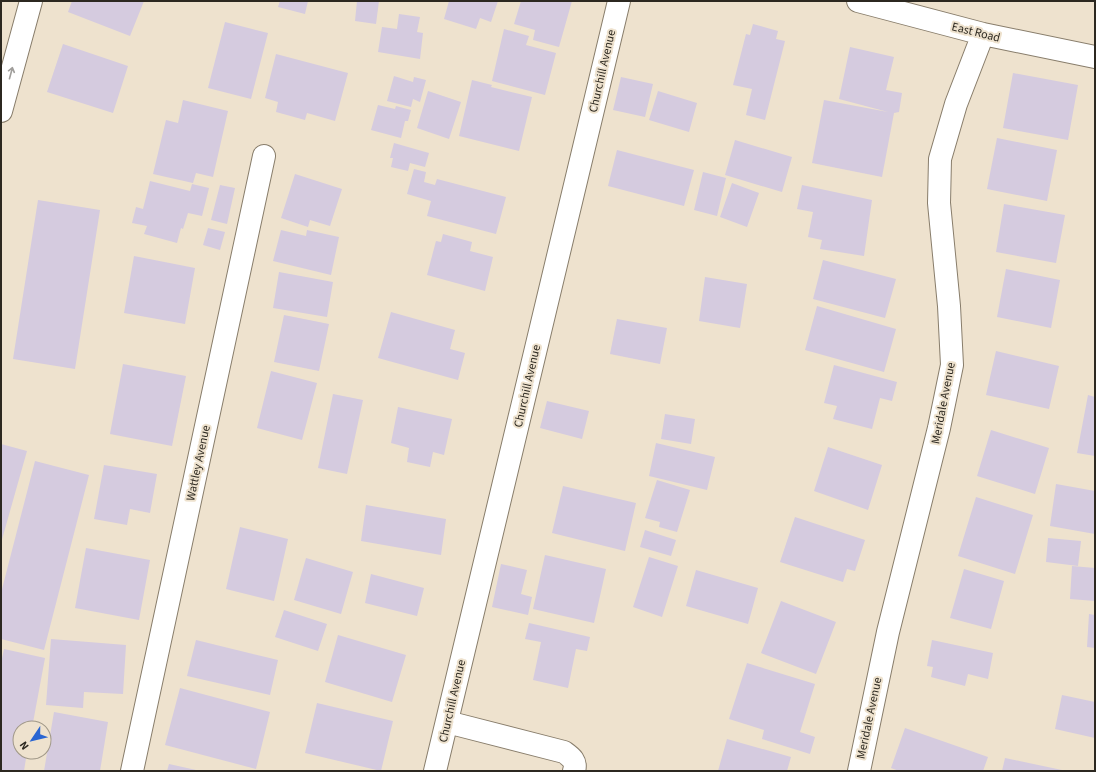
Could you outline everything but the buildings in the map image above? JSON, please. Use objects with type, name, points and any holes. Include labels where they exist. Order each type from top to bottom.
[{"type":"street","points":[[1,111],[31,1]]},
{"type":"street","name":"Churchill Avenue","points":[[436,771],[619,1]]},
{"type":"street","name":"East Road","points":[[858,1],[983,34],[1095,57]]},
{"type":"street","name":"Meridale Avenue","points":[[859,771],[888,632],[939,428],[952,365],[949,306],[939,203],[940,159],[956,104],[983,34]]},
{"type":"street","name":"Wattley Avenue","points":[[132,771],[264,156]]},
{"type":"street","points":[[447,722],[564,752],[572,757],[576,766],[574,771]]}]
